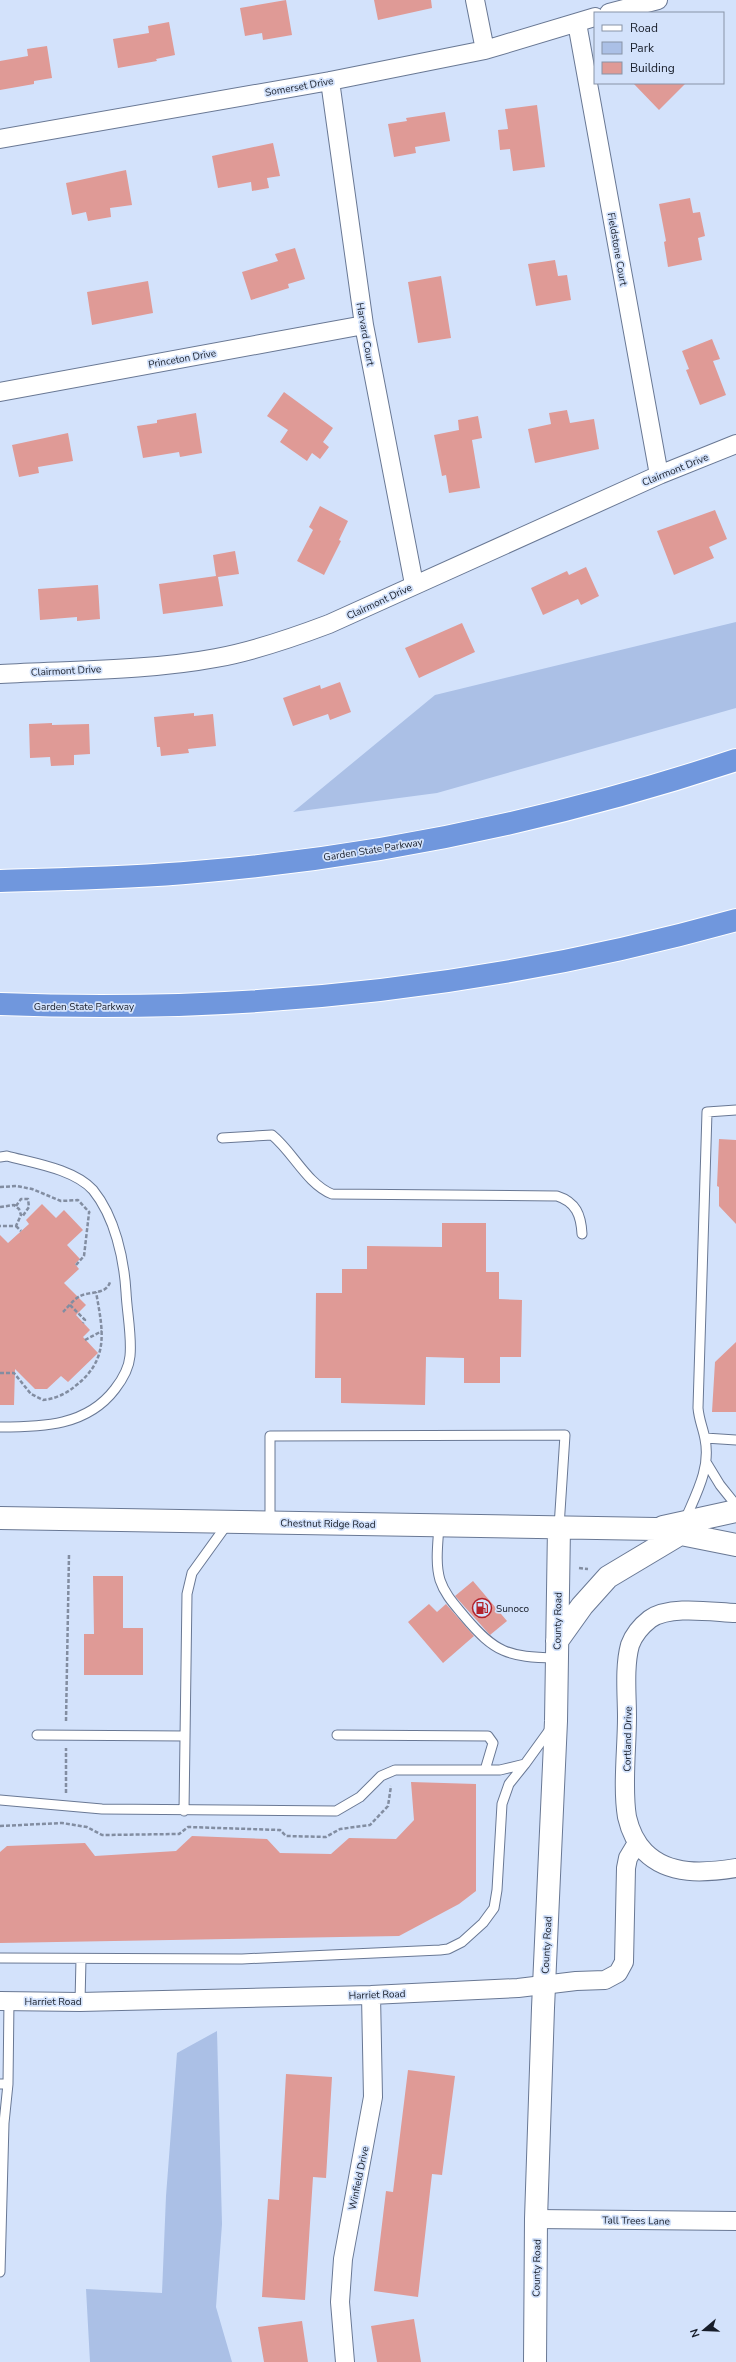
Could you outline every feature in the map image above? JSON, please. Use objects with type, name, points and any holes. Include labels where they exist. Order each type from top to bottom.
[{"type":"highway","name":"Garden State Parkway","points":[[0,881],[195,872],[295,862],[391,847],[490,828],[587,805],[681,779],[736,760]]},
{"type":"highway","name":"Garden State Parkway","points":[[0,1004],[76,1007],[176,1006],[276,1001],[375,991],[473,978],[572,960],[669,939],[736,920]]},
{"type":"main road","name":"Chestnut Ridge Road","points":[[0,1518],[656,1529],[682,1528],[736,1511]]},
{"type":"main road","name":"County Road","points":[[535,2362],[536,2219],[544,1985],[556,1721],[559,1527]]},
{"type":"main road","name":"Chestnut Ridge Road","points":[[682,1528],[736,1545]]},
{"type":"main road","points":[[556,1649],[582,1606],[608,1577],[682,1528]]},
{"type":"street","points":[[475,0],[485,50]]},
{"type":"street","points":[[612,12],[658,0]]},
{"type":"street","name":"Somerset Drive","points":[[0,139],[330,81],[485,50],[594,17]]},
{"type":"street","name":"Fieldstone Court","points":[[577,23],[659,475]]},
{"type":"street","name":"Harvard Court","points":[[330,81],[364,325],[414,584]]},
{"type":"street","name":"Princeton Drive","points":[[0,392],[364,325]]},
{"type":"street","name":"Clairmont Drive","points":[[0,674],[182,663],[215,658],[267,646],[297,636],[659,475],[736,444]]},
{"type":"street","name":"Cortland Drive","points":[[736,1613],[674,1611],[663,1613],[643,1625],[633,1638],[628,1662],[626,1806],[631,1830],[637,1843],[653,1858],[672,1868],[694,1872],[736,1868]]},
{"type":"street","name":"Harriet Road","points":[[4,2001],[80,2002],[371,1995],[518,1988],[605,1980],[618,1973],[624,1962],[626,1868],[628,1858],[637,1843]]},
{"type":"street","name":"Winfield Drive","points":[[345,2362],[340,2302],[343,2258],[373,2097],[371,1995]]},
{"type":"street","name":"Tall Trees Lane","points":[[536,2219],[736,2221]]},
{"type":"lane","points":[[682,1528],[702,1479],[706,1462],[705,1438],[700,1425],[698,1408],[707,1112],[736,1110]]},
{"type":"lane","points":[[222,1138],[272,1135],[285,1145],[318,1186],[332,1194],[557,1196],[568,1199],[576,1208],[581,1222],[582,1234]]},
{"type":"lane","points":[[0,1157],[7,1156],[66,1172],[92,1190],[110,1220],[124,1269],[130,1356],[122,1380],[108,1398],[86,1415],[44,1426],[0,1428]]},
{"type":"lane","points":[[270,1522],[270,1436],[565,1435],[559,1527]]},
{"type":"lane","points":[[705,1438],[736,1440]]},
{"type":"lane","points":[[706,1462],[720,1485],[736,1505]]},
{"type":"lane","points":[[184,1811],[185,1611],[192,1574],[228,1523]]},
{"type":"lane","points":[[439,1525],[438,1567],[440,1580],[446,1595],[482,1638],[494,1646],[518,1656],[556,1649]]},
{"type":"lane","points":[[0,1958],[242,1960],[432,1950],[456,1946],[483,1923],[494,1908],[497,1890],[502,1804],[509,1784],[556,1721]]},
{"type":"lane","points":[[38,1735],[185,1736]]},
{"type":"lane","points":[[337,1735],[488,1736],[492,1743],[485,1770]]},
{"type":"lane","points":[[0,1800],[102,1809],[184,1811],[336,1811],[360,1797],[381,1776],[395,1770],[485,1770],[511,1768],[525,1764]]},
{"type":"lane","points":[[80,2002],[81,1959]]},
{"type":"lane","points":[[0,2272],[4,2084],[4,2001]]},
{"type":"path","points":[[0,1186],[17,1186],[32,1189],[61,1201],[78,1200],[93,1218]]},
{"type":"path","points":[[0,1207],[16,1206],[24,1198],[29,1201],[29,1207],[16,1226]]},
{"type":"path","points":[[16,1206],[21,1212],[21,1217]]},
{"type":"path","points":[[76,1265],[84,1256],[89,1212]]},
{"type":"path","points":[[0,1226],[16,1226],[21,1231]]},
{"type":"path","points":[[63,1312],[80,1296],[107,1288],[110,1279]]},
{"type":"path","points":[[0,1373],[14,1373],[24,1386],[40,1399],[50,1399],[64,1393],[90,1373],[99,1357],[103,1331],[96,1292]]},
{"type":"path","points":[[70,1305],[85,1320],[83,1323]]},
{"type":"path","points":[[85,1340],[103,1331]]},
{"type":"path","points":[[62,1823],[65,1805],[69,1554]]},
{"type":"green space","points":[[736,622],[736,708],[437,793],[293,812],[435,695]]},
{"type":"green space","points":[[217,2031],[222,2224],[216,2307],[232,2362],[90,2362],[86,2289],[162,2293],[166,2196],[177,2053]]},
{"type":"building","points":[[286,0],[292,35],[263,40],[262,33],[245,36],[240,8]]},
{"type":"building","points":[[374,0],[431,0],[432,8],[378,20]]},
{"type":"building","points":[[169,22],[175,55],[156,59],[157,61],[118,68],[113,39],[149,33],[148,26]]},
{"type":"building","points":[[47,46],[52,78],[34,81],[34,84],[0,90],[0,61],[28,56],[27,49]]},
{"type":"building","points":[[634,84],[685,84],[659,110]]},
{"type":"building","points":[[537,105],[545,167],[513,171],[510,149],[500,150],[498,130],[508,129],[505,109]]},
{"type":"building","points":[[445,112],[450,141],[415,147],[416,153],[394,157],[388,124],[407,121],[406,118]]},
{"type":"building","points":[[273,143],[280,176],[267,178],[269,188],[252,191],[251,182],[218,188],[212,156]]},
{"type":"building","points":[[126,170],[132,205],[110,208],[111,217],[88,221],[86,212],[72,215],[66,183]]},
{"type":"building","points":[[690,198],[693,213],[700,212],[705,236],[698,238],[702,260],[668,267],[664,242],[666,241],[659,204]]},
{"type":"building","points":[[295,248],[305,279],[288,284],[289,288],[251,300],[242,272],[278,261],[275,254]]},
{"type":"building","points":[[555,260],[558,276],[567,275],[571,300],[536,306],[528,264]]},
{"type":"building","points":[[441,276],[451,338],[418,343],[408,282]]},
{"type":"building","points":[[148,281],[153,313],[92,325],[87,292]]},
{"type":"building","points":[[712,339],[720,359],[713,361],[726,395],[700,405],[686,370],[689,369],[682,351]]},
{"type":"building","points":[[284,392],[333,428],[323,442],[329,447],[320,459],[312,453],[307,461],[280,442],[288,430],[267,416]]},
{"type":"building","points":[[567,410],[570,423],[594,419],[599,449],[535,463],[528,429],[551,424],[549,413]]},
{"type":"building","points":[[196,413],[202,453],[180,457],[179,452],[143,458],[137,426],[157,423],[157,420]]},
{"type":"building","points":[[478,416],[482,438],[472,440],[480,488],[449,493],[446,475],[442,476],[434,435],[459,430],[458,420]]},
{"type":"building","points":[[68,433],[73,461],[38,467],[39,473],[19,477],[12,445]]},
{"type":"building","points":[[320,506],[348,521],[339,540],[341,541],[324,575],[297,561],[313,530],[309,527]]},
{"type":"building","points":[[715,510],[727,539],[709,547],[714,558],[674,575],[657,531]]},
{"type":"building","points":[[235,551],[239,574],[218,577],[223,606],[163,614],[159,584],[216,576],[213,555]]},
{"type":"building","points":[[586,567],[599,596],[581,605],[578,599],[543,615],[531,588],[567,571],[569,575]]},
{"type":"building","points":[[98,585],[100,619],[77,621],[77,617],[40,620],[38,589]]},
{"type":"building","points":[[462,623],[475,652],[419,678],[405,648]]},
{"type":"building","points":[[340,682],[351,712],[330,720],[328,714],[293,726],[283,698],[320,685],[321,689]]},
{"type":"building","points":[[194,713],[194,716],[213,714],[216,746],[188,749],[189,753],[161,756],[160,747],[157,747],[154,717]]},
{"type":"building","points":[[52,723],[52,725],[89,724],[90,754],[74,755],[74,765],[51,766],[50,757],[30,758],[29,724]]},
{"type":"building","points":[[719,1139],[736,1140],[736,1224],[719,1206],[719,1187],[717,1186]]},
{"type":"building","points":[[42,1204],[56,1218],[64,1210],[83,1230],[67,1245],[80,1259],[75,1264],[79,1269],[64,1283],[86,1305],[76,1315],[90,1330],[83,1337],[98,1353],[68,1382],[61,1376],[47,1389],[35,1389],[15,1369],[14,1405],[0,1405],[0,1235],[8,1243],[29,1224],[26,1220]]},
{"type":"building","points":[[442,1223],[486,1223],[486,1272],[499,1272],[499,1299],[522,1300],[521,1357],[500,1357],[500,1383],[464,1383],[464,1358],[426,1357],[425,1405],[341,1403],[341,1378],[315,1378],[316,1293],[342,1293],[342,1269],[367,1269],[367,1246],[442,1247]]},
{"type":"building","points":[[736,1342],[736,1412],[712,1412],[715,1362]]},
{"type":"building","points":[[93,1576],[123,1576],[123,1628],[143,1628],[143,1675],[84,1675],[84,1634],[94,1634]]},
{"type":"building","name":"Sunoco","points":[[473,1581],[507,1621],[490,1635],[455,1596]]},
{"type":"building","points":[[429,1604],[437,1612],[446,1604],[474,1636],[443,1663],[408,1622]]},
{"type":"building","points":[[411,1782],[476,1784],[476,1891],[459,1904],[399,1936],[0,1943],[0,1852],[7,1846],[85,1843],[95,1856],[176,1851],[192,1836],[267,1839],[280,1853],[331,1854],[349,1838],[396,1839],[414,1820]]},
{"type":"building","points":[[408,2070],[455,2076],[442,2175],[432,2174],[418,2297],[374,2291],[386,2191],[393,2192]]},
{"type":"building","points":[[286,2074],[332,2077],[326,2178],[313,2177],[305,2300],[262,2297],[268,2199],[279,2200]]},
{"type":"building","points":[[414,2319],[421,2362],[377,2362],[371,2326]]},
{"type":"building","points":[[302,2321],[308,2362],[264,2362],[258,2327]]},
{"type":"place","name":"Sunoco","points":[[482,1608]]}]
